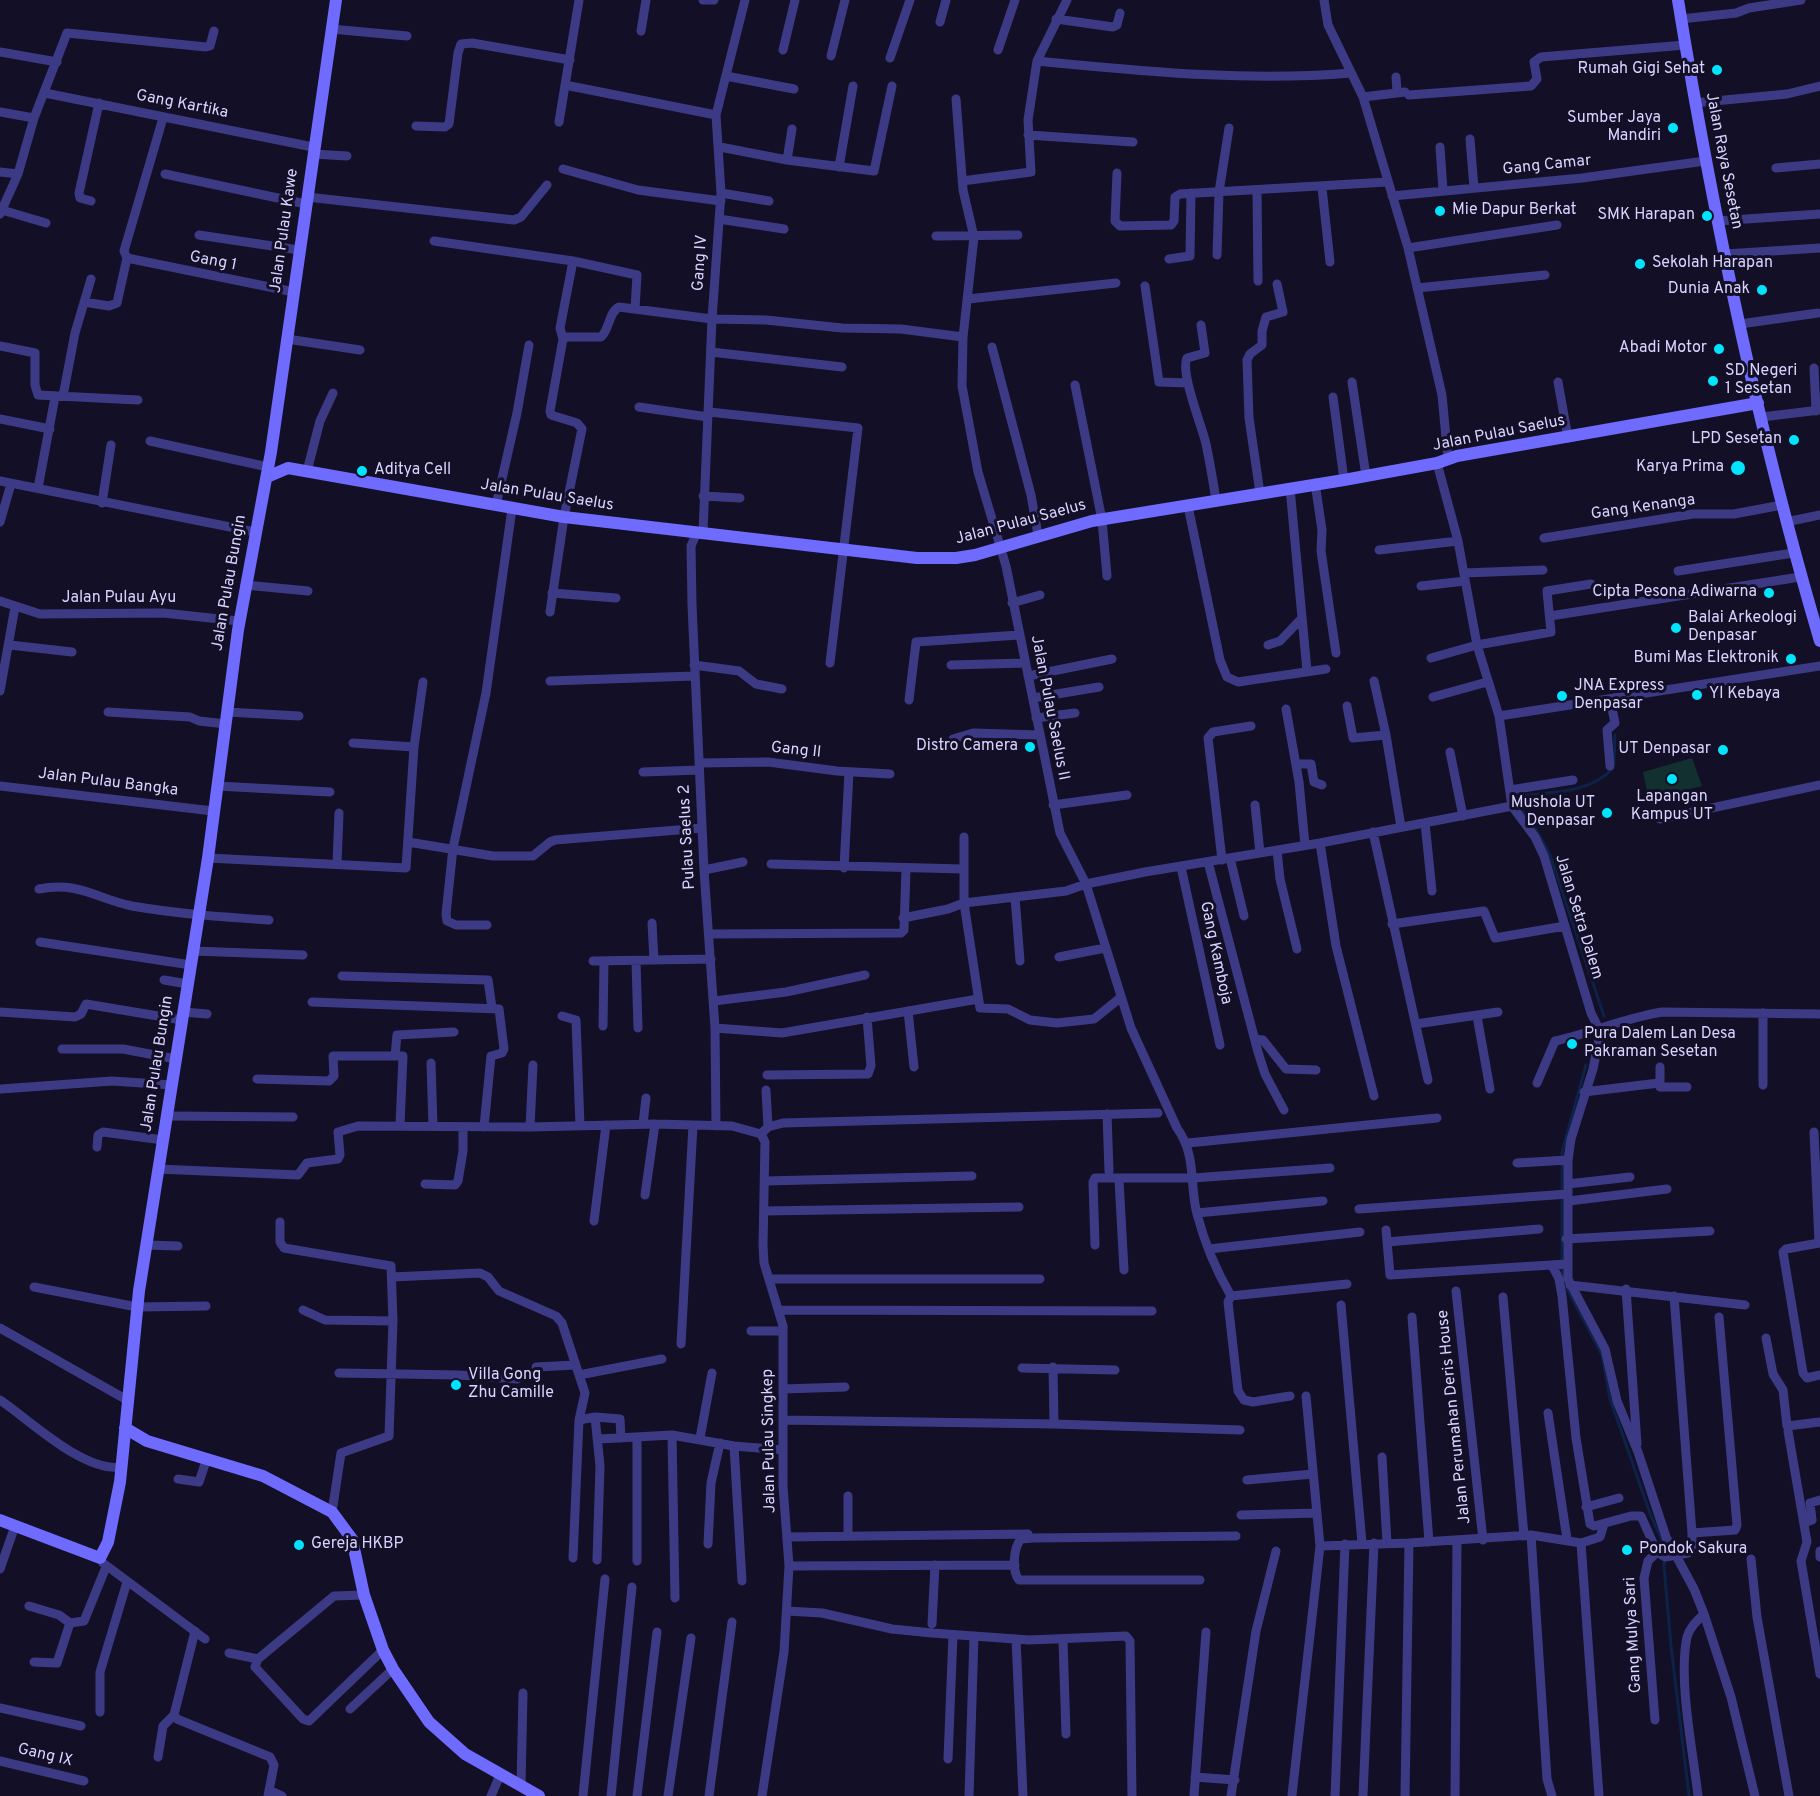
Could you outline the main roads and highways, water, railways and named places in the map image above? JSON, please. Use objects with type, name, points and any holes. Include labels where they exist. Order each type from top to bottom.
[{"type":"waterway","points":[[1614,763],[1615,735]]},
{"type":"waterway","points":[[1604,1016],[1550,855],[1531,820],[1519,807],[1521,796],[1582,787],[1593,783],[1612,769]]},
{"type":"waterway","points":[[1601,1056],[1606,1046],[1606,1035]]},
{"type":"waterway","points":[[1586,1065],[1562,1152],[1563,1281],[1602,1355],[1610,1399],[1651,1516],[1666,1549],[1664,1566],[1671,1646],[1689,1796]]},
{"type":"place","name":"Rumah Gigi Sehat","points":[[1717,70]]},
{"type":"place","name":"Sumber Jaya Mandiri","points":[[1673,128]]},
{"type":"place","name":"Mie Dapur Berkat","points":[[1440,211]]},
{"type":"place","name":"SMK Harapan","points":[[1707,216]]},
{"type":"place","name":"Sekolah Harapan","points":[[1640,264]]},
{"type":"place","name":"Dunia Anak","points":[[1762,290]]},
{"type":"place","name":"Abadi Motor","points":[[1719,349]]},
{"type":"place","name":"SD Negeri 1 Sesetan","points":[[1713,381]]},
{"type":"place","name":"LPD Sesetan","points":[[1794,440]]},
{"type":"place","name":"Karya Prima","points":[[1738,468]]},
{"type":"place","name":"Aditya Cell","points":[[362,471]]},
{"type":"place","name":"Cipta Pesona Adiwarna","points":[[1769,593]]},
{"type":"place","name":"Balai Arkeologi Denpasar","points":[[1676,628]]},
{"type":"place","name":"Bumi Mas Elektronik","points":[[1791,659]]},
{"type":"place","name":"Yl Kebaya","points":[[1697,695]]},
{"type":"place","name":"JNA Express Denpasar","points":[[1562,696]]},
{"type":"place","name":"Distro Camera","points":[[1030,747]]},
{"type":"place","name":"UT Denpasar","points":[[1723,750]]},
{"type":"place","name":"Lapangan Kampus UT","points":[[1672,779]]},
{"type":"place","name":"Mushola UT Denpasar","points":[[1607,813]]},
{"type":"place","name":"Pura Dalem Lan Desa Pakraman Sesetan","points":[[1572,1044]]},
{"type":"place","name":"Villa Gong Zhu Camille","points":[[456,1385]]},
{"type":"place","name":"Gereja HKBP","points":[[299,1545]]},
{"type":"place","name":"Pondok Sakura","points":[[1627,1550]]}]
